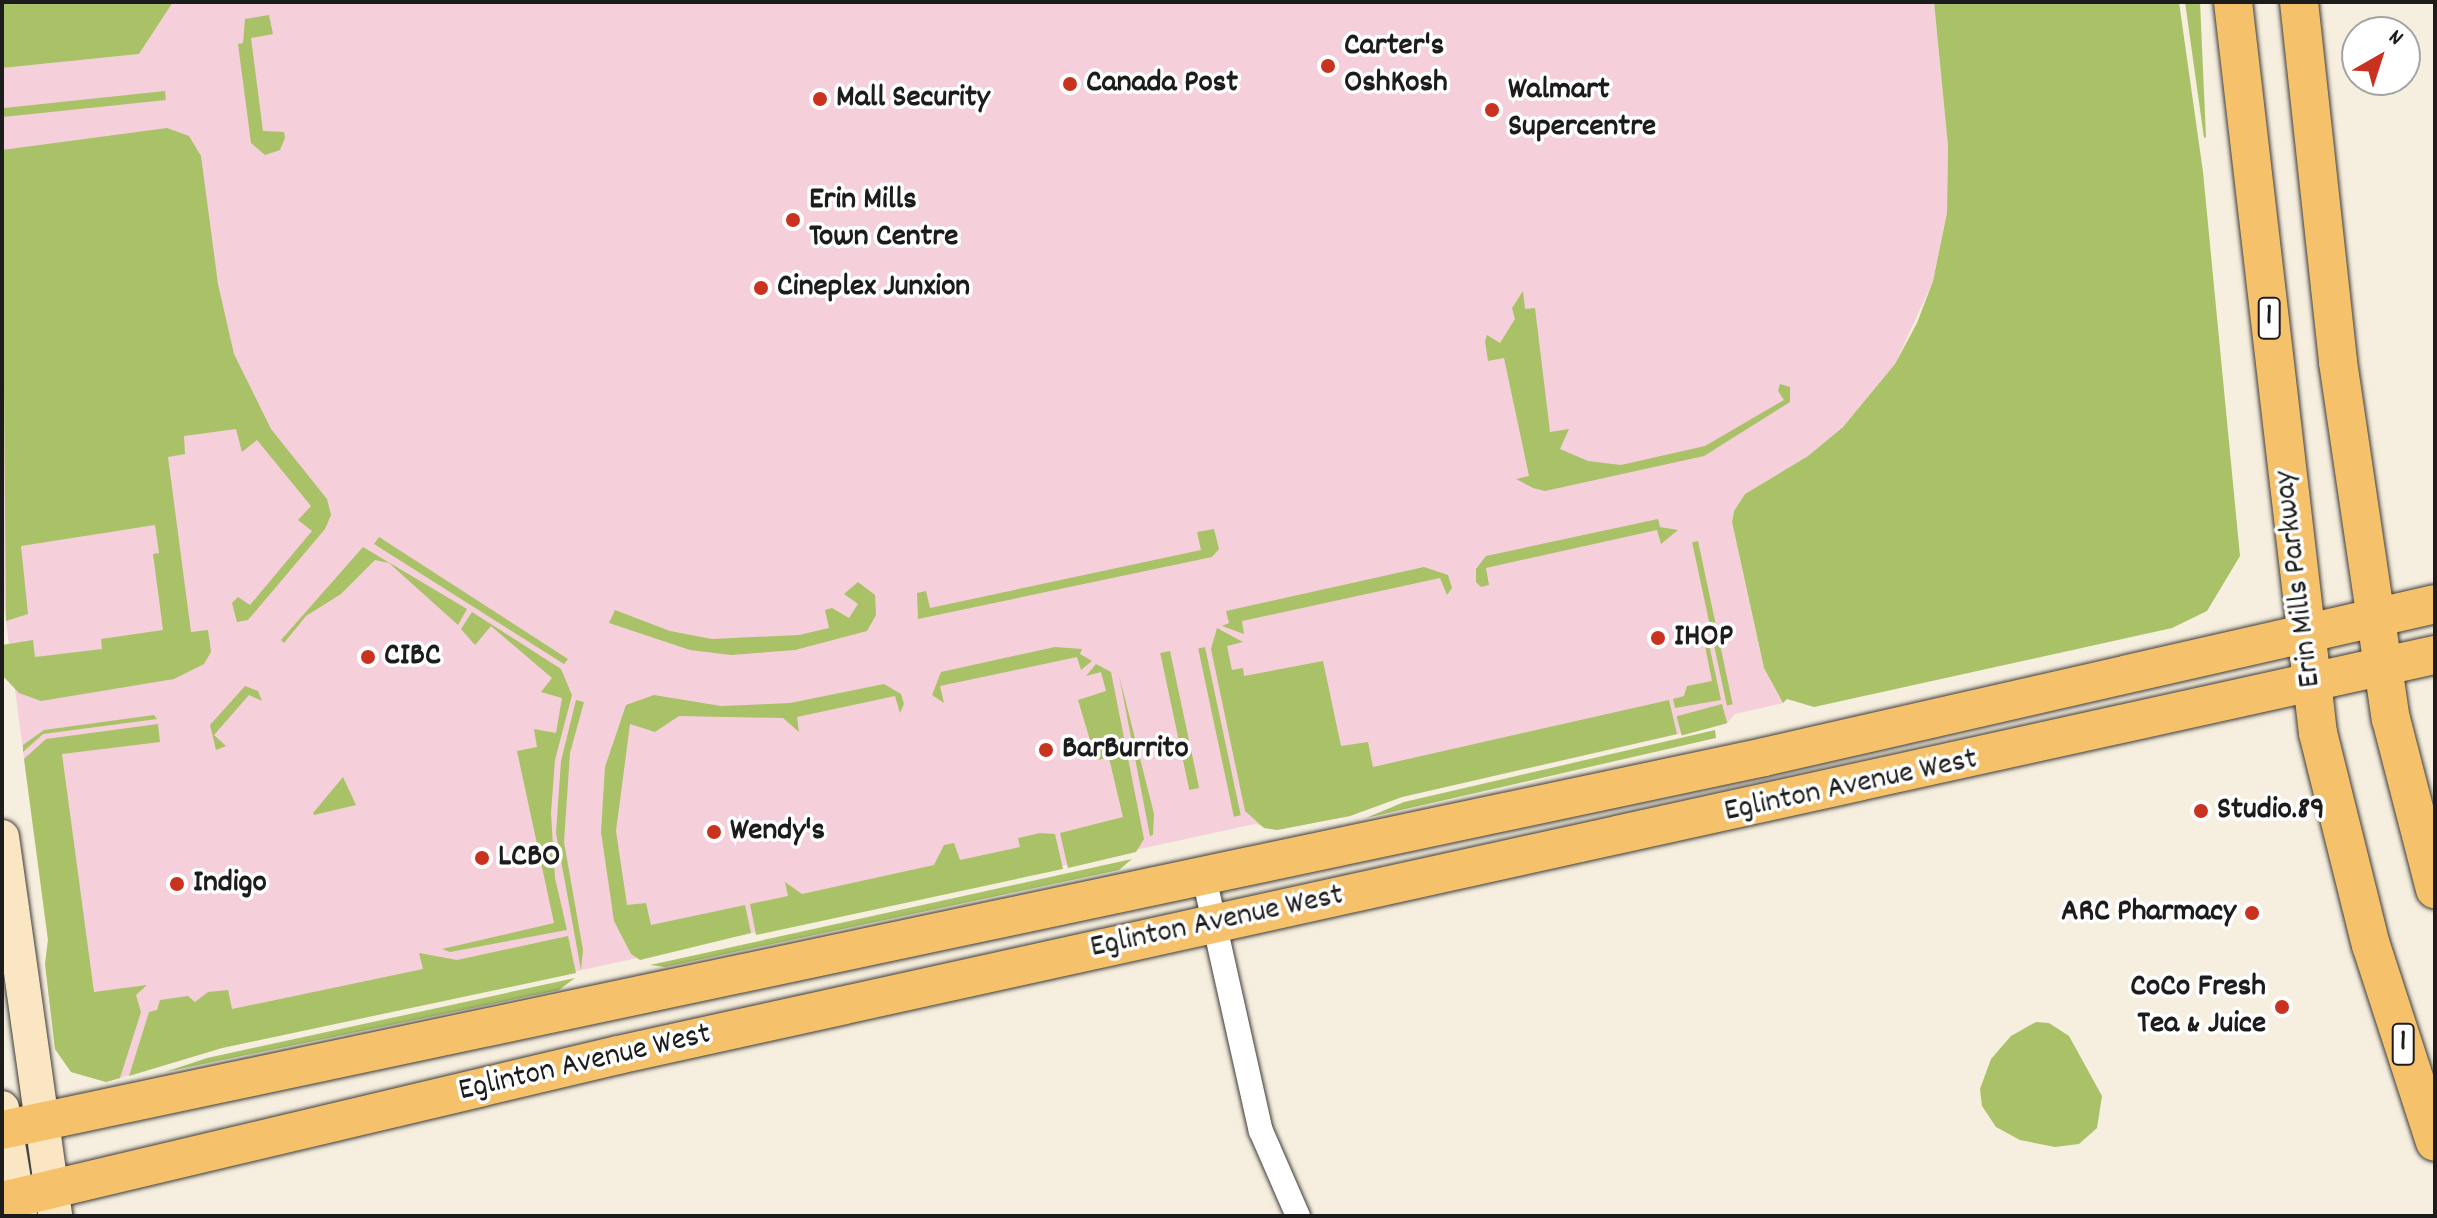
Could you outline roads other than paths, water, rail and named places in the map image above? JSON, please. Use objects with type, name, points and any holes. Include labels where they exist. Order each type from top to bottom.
[{"type":"main road","name":"Erin Mills Parkway","points":[[2233,2],[2321,747],[2371,945],[2435,1142]]},
{"type":"main road","points":[[2299,2],[2338,362],[2383,667],[2391,719],[2435,889]]},
{"type":"main road","name":"Eglinton Avenue West","points":[[12,1122],[1204,877],[2435,604]]},
{"type":"main road","name":"Eglinton Avenue West","points":[[28,1205],[634,1052],[1214,923],[1825,794],[2435,655]]},
{"type":"street","points":[[2,837],[12,1122],[28,1205]]},
{"type":"street","points":[[1204,877],[1261,1131],[1298,1216]]},
{"type":"place","name":"Carter's OshKosh","points":[[1328,66]]},
{"type":"place","name":"Canada Post","points":[[1070,84]]},
{"type":"place","name":"Mall Security","points":[[820,99]]},
{"type":"place","name":"Walmart Supercentre","points":[[1492,110]]},
{"type":"place","name":"Erin Mills Town Centre","points":[[793,220]]},
{"type":"place","name":"Cineplex Junxion","points":[[761,288]]},
{"type":"place","name":"IHOP","points":[[1658,638]]},
{"type":"place","name":"CIBC","points":[[368,657]]},
{"type":"place","name":"BarBurrito","points":[[1046,750]]},
{"type":"place","name":"Studio.89","points":[[2201,811]]},
{"type":"place","name":"Wendy's","points":[[714,832]]},
{"type":"place","name":"LCBO","points":[[482,858]]},
{"type":"place","name":"Indigo","points":[[177,884]]},
{"type":"place","name":"ARC Pharmacy","points":[[2252,913]]},
{"type":"place","name":"CoCo Fresh Tea & Juice","points":[[2282,1007]]}]
